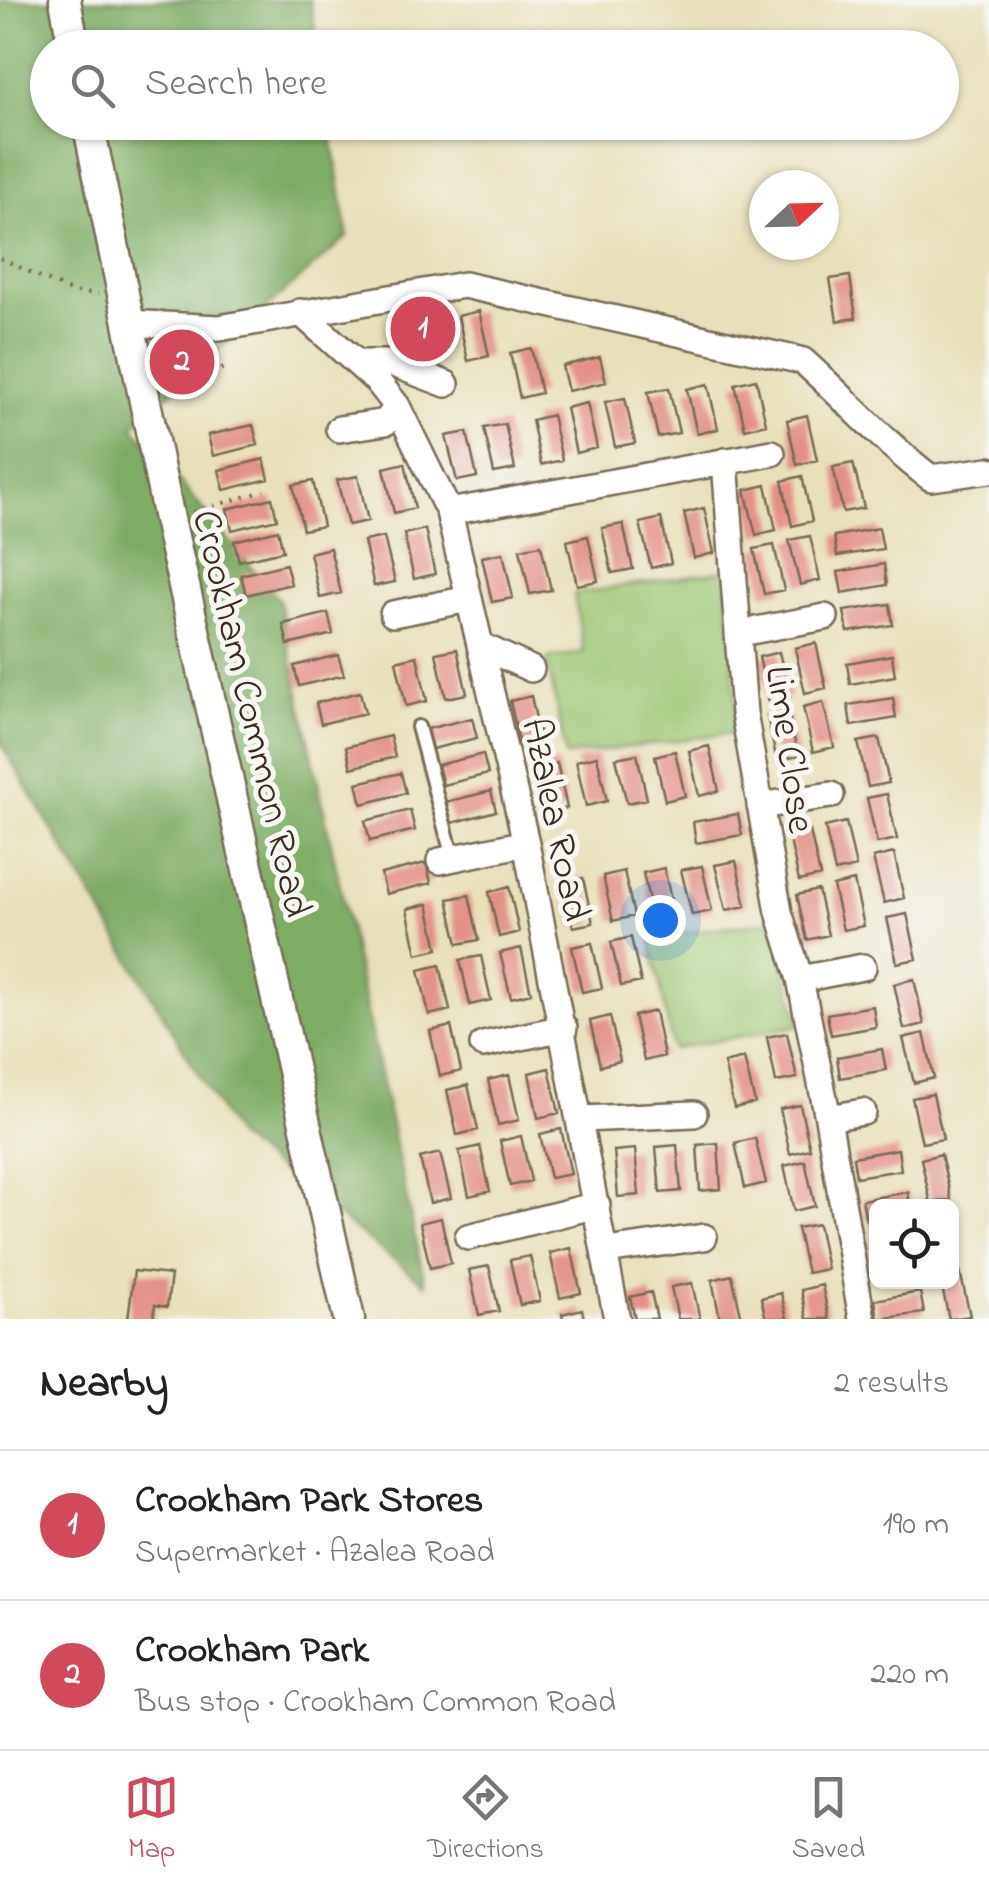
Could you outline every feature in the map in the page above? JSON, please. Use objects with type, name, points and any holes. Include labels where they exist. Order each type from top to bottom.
[{"type":"street","points":[[65,0],[71,30]]},
{"type":"street","name":"Crookham Common Road","points":[[91,140],[169,518],[350,1319]]},
{"type":"street","points":[[124,310],[219,328],[464,285],[540,299],[803,362],[844,397],[887,446],[931,478],[989,470]]},
{"type":"street","name":"Azalea Road","points":[[300,312],[397,406],[450,512],[526,842],[582,1119],[617,1319]]},
{"type":"street","points":[[356,363],[391,363],[446,384]]},
{"type":"street","points":[[339,429],[386,422],[397,406]]},
{"type":"street","points":[[450,512],[772,452]]},
{"type":"street","name":"Lime Close","points":[[726,461],[744,712],[779,912],[800,980],[828,1118],[864,1259],[862,1319]]},
{"type":"street","points":[[393,614],[470,600]]},
{"type":"street","points":[[740,633],[825,617]]},
{"type":"street","points":[[480,645],[530,669]]},
{"type":"street","points":[[760,806],[831,795]]},
{"type":"street","points":[[447,859],[526,842]]},
{"type":"street","points":[[800,980],[863,967]]},
{"type":"street","points":[[483,1045],[564,1028]]},
{"type":"street","points":[[828,1118],[863,1112]]},
{"type":"street","points":[[582,1119],[694,1114]]},
{"type":"street","points":[[468,1237],[597,1205]]},
{"type":"street","points":[[606,1251],[704,1237]]},
{"type":"lane","points":[[418,727],[447,859]]},
{"type":"path","points":[[0,258],[124,310]]},
{"type":"path","points":[[141,390],[230,367]]},
{"type":"path","points":[[169,518],[264,491]]},
{"type":"green space","points":[[0,0],[310,0],[315,30],[30,30],[30,140],[333,140],[348,236],[133,426],[279,600],[425,1284],[236,1137],[0,742]]},
{"type":"green space","points":[[726,570],[738,732],[566,756],[547,659],[584,652],[574,594]]},
{"type":"green space","points":[[770,921],[801,1025],[673,1049],[650,937]]},
{"type":"building","points":[[850,276],[856,318],[837,321],[830,279]]},
{"type":"building","points":[[433,302],[446,348],[412,357],[399,311]]},
{"type":"building","points":[[479,311],[489,356],[468,361],[458,316]]},
{"type":"building","points":[[531,348],[541,393],[520,398],[510,353]]},
{"type":"building","points":[[600,357],[606,382],[568,391],[562,366]]},
{"type":"building","points":[[756,379],[766,424],[745,429],[735,384]]},
{"type":"building","points":[[708,384],[718,429],[697,434],[687,389]]},
{"type":"building","points":[[669,388],[679,433],[658,437],[648,392]]},
{"type":"building","points":[[625,398],[635,443],[615,447],[605,402]]},
{"type":"building","points":[[587,403],[597,448],[576,453],[566,408]]},
{"type":"building","points":[[552,415],[562,460],[541,465],[532,420]]},
{"type":"building","points":[[807,415],[817,460],[797,465],[787,420]]},
{"type":"building","points":[[505,424],[515,469],[494,473],[484,428]]},
{"type":"building","points":[[253,425],[258,445],[213,456],[208,435]]},
{"type":"building","points":[[467,432],[477,477],[457,481],[446,436]]},
{"type":"building","points":[[264,459],[269,479],[224,490],[219,470]]},
{"type":"building","points":[[405,463],[415,508],[394,513],[384,468]]},
{"type":"building","points":[[853,463],[864,508],[843,512],[833,467]]},
{"type":"building","points":[[358,476],[368,521],[348,525],[337,480]]},
{"type":"building","points":[[802,476],[812,521],[792,526],[782,481]]},
{"type":"building","points":[[313,481],[323,526],[303,530],[293,485]]},
{"type":"building","points":[[766,485],[776,530],[756,535],[745,490]]},
{"type":"building","points":[[272,498],[277,519],[232,530],[227,509]]},
{"type":"building","points":[[704,508],[714,553],[694,558],[684,513]]},
{"type":"building","points":[[661,518],[671,563],[651,568],[640,523]]},
{"type":"building","points":[[623,524],[633,569],[612,573],[602,528]]},
{"type":"building","points":[[879,528],[883,549],[837,556],[834,536]]},
{"type":"building","points":[[425,529],[435,574],[414,579],[404,534]]},
{"type":"building","points":[[278,530],[283,551],[239,561],[234,541]]},
{"type":"building","points":[[588,536],[598,581],[577,585],[567,541]]},
{"type":"building","points":[[810,536],[820,580],[800,585],[789,540]]},
{"type":"building","points":[[384,537],[395,582],[374,586],[364,541]]},
{"type":"building","points":[[541,545],[551,590],[530,594],[520,549]]},
{"type":"building","points":[[774,545],[784,590],[764,594],[754,549]]},
{"type":"building","points":[[330,548],[341,593],[320,598],[310,553]]},
{"type":"building","points":[[503,553],[513,598],[492,602],[482,557]]},
{"type":"building","points":[[286,564],[291,584],[246,595],[241,575]]},
{"type":"building","points":[[884,564],[887,585],[842,593],[838,572]]},
{"type":"building","points":[[890,604],[893,625],[848,632],[844,611]]},
{"type":"building","points":[[328,613],[333,634],[288,645],[283,624]]},
{"type":"building","points":[[816,643],[826,688],[805,693],[795,648]]},
{"type":"building","points":[[457,649],[467,694],[446,698],[436,653]]},
{"type":"building","points":[[779,652],[790,697],[769,702],[759,657]]},
{"type":"building","points":[[338,655],[344,675],[299,686],[294,666]]},
{"type":"building","points":[[892,655],[895,676],[850,684],[847,663]]},
{"type":"building","points":[[417,656],[427,701],[406,706],[396,661]]},
{"type":"building","points":[[360,692],[365,713],[321,724],[316,703]]},
{"type":"building","points":[[531,696],[541,741],[520,746],[510,701]]},
{"type":"building","points":[[893,698],[896,718],[851,726],[848,705]]},
{"type":"building","points":[[823,702],[834,747],[813,752],[803,707]]},
{"type":"building","points":[[788,711],[798,756],[777,761],[767,716]]},
{"type":"building","points":[[472,718],[477,738],[432,749],[427,729]]},
{"type":"building","points":[[390,736],[395,757],[351,768],[346,747]]},
{"type":"building","points":[[879,738],[889,783],[868,787],[858,742]]},
{"type":"building","points":[[709,746],[719,791],[699,796],[689,751]]},
{"type":"building","points":[[675,751],[685,796],[665,801],[655,756]]},
{"type":"building","points":[[483,754],[488,774],[443,785],[438,765]]},
{"type":"building","points":[[637,754],[647,799],[627,803],[616,758]]},
{"type":"building","points":[[597,756],[607,801],[586,806],[576,761]]},
{"type":"building","points":[[557,763],[567,808],[546,813],[536,768]]},
{"type":"building","points":[[401,773],[406,793],[362,804],[357,783]]},
{"type":"building","points":[[491,791],[496,811],[452,823],[446,802]]},
{"type":"building","points":[[887,794],[897,839],[877,843],[867,798]]},
{"type":"building","points":[[410,810],[415,830],[370,841],[365,821]]},
{"type":"building","points":[[738,814],[742,835],[696,843],[693,822]]},
{"type":"building","points":[[846,822],[856,867],[835,872],[825,827]]},
{"type":"building","points":[[810,831],[820,876],[799,881],[789,836]]},
{"type":"building","points":[[894,853],[904,898],[884,903],[873,858]]},
{"type":"building","points":[[736,861],[746,906],[726,910],[715,865]]},
{"type":"building","points":[[426,863],[431,883],[386,894],[381,874]]},
{"type":"building","points":[[702,866],[712,911],[692,915],[681,870]]},
{"type":"building","points":[[664,868],[674,913],[653,918],[643,873]]},
{"type":"building","points":[[624,871],[634,916],[613,921],[603,876]]},
{"type":"building","points":[[583,878],[593,923],[573,927],[563,882]]},
{"type":"building","points":[[854,881],[864,926],[843,930],[833,886]]},
{"type":"building","points":[[509,887],[519,932],[499,937],[489,892]]},
{"type":"building","points":[[818,890],[828,935],[807,940],[797,895]]},
{"type":"building","points":[[469,895],[479,940],[458,944],[448,899]]},
{"type":"building","points":[[428,904],[438,949],[417,954],[407,909]]},
{"type":"building","points":[[907,914],[917,959],[897,963],[887,918]]},
{"type":"building","points":[[631,937],[641,982],[621,986],[611,942]]},
{"type":"building","points":[[592,943],[602,988],[582,992],[572,947]]},
{"type":"building","points":[[521,948],[531,993],[511,998],[500,953]]},
{"type":"building","points":[[481,956],[491,1000],[470,1005],[460,960]]},
{"type":"building","points":[[440,965],[450,1010],[429,1015],[419,970]]},
{"type":"building","points":[[914,979],[924,1024],[904,1029],[894,984]]},
{"type":"building","points":[[873,1006],[876,1027],[831,1035],[827,1014]]},
{"type":"building","points":[[655,1011],[664,1056],[644,1061],[634,1016]]},
{"type":"building","points":[[610,1016],[620,1061],[600,1066],[590,1021]]},
{"type":"building","points":[[451,1026],[461,1071],[440,1076],[430,1031]]},
{"type":"building","points":[[787,1033],[797,1078],[776,1082],[767,1037]]},
{"type":"building","points":[[924,1033],[934,1078],[914,1083],[903,1038]]},
{"type":"building","points":[[882,1049],[886,1070],[840,1078],[837,1057]]},
{"type":"building","points":[[744,1058],[755,1103],[734,1108],[724,1063]]},
{"type":"building","points":[[549,1068],[559,1113],[538,1118],[529,1073]]},
{"type":"building","points":[[509,1075],[519,1120],[498,1125],[488,1080]]},
{"type":"building","points":[[468,1085],[478,1130],[457,1135],[447,1090]]},
{"type":"building","points":[[933,1094],[943,1139],[922,1143],[912,1098]]},
{"type":"building","points":[[800,1105],[810,1149],[790,1154],[780,1109]]},
{"type":"building","points":[[561,1129],[571,1174],[550,1178],[540,1134]]},
{"type":"building","points":[[521,1136],[531,1181],[510,1186],[500,1141]]},
{"type":"building","points":[[755,1138],[766,1183],[745,1188],[735,1143]]},
{"type":"building","points":[[718,1143],[721,1189],[700,1191],[697,1145]]},
{"type":"building","points":[[677,1145],[681,1191],[660,1193],[656,1147]]},
{"type":"building","points":[[480,1146],[490,1191],[469,1196],[459,1151]]},
{"type":"building","points":[[635,1149],[639,1195],[618,1197],[614,1151]]},
{"type":"building","points":[[898,1149],[901,1170],[856,1177],[853,1157]]},
{"type":"building","points":[[440,1153],[451,1198],[430,1203],[420,1158]]},
{"type":"building","points":[[941,1154],[951,1199],[930,1199],[921,1159]]},
{"type":"building","points":[[805,1161],[815,1206],[794,1211],[784,1166]]},
{"type":"building","points":[[908,1192],[909,1199],[869,1199],[866,1220],[862,1200]]},
{"type":"building","points":[[441,1218],[451,1263],[430,1268],[420,1223]]},
{"type":"building","points":[[818,1224],[827,1269],[807,1273],[797,1228]]},
{"type":"building","points":[[571,1248],[581,1293],[560,1298],[550,1253]]},
{"type":"building","points":[[530,1256],[540,1301],[520,1305],[510,1260]]},
{"type":"building","points":[[489,1266],[499,1311],[479,1315],[469,1270]]},
{"type":"building","points":[[134,1271],[171,1275],[167,1307],[155,1305],[153,1319],[128,1319]]},
{"type":"building","points":[[959,1271],[970,1316],[949,1319],[943,1289],[959,1289]]},
{"type":"building","points":[[732,1275],[742,1319],[720,1319],[712,1280]]},
{"type":"building","points":[[692,1283],[700,1319],[678,1319],[671,1287]]},
{"type":"building","points":[[822,1285],[829,1319],[807,1319],[801,1290]]},
{"type":"building","points":[[651,1292],[657,1319],[635,1319],[630,1297]]},
{"type":"building","points":[[920,1292],[924,1313],[878,1319],[875,1300]]},
{"type":"building","points":[[781,1293],[787,1319],[766,1319],[761,1298]]},
{"type":"building","points":[[582,1309],[584,1319],[563,1319],[562,1314]]},
{"type":"place","name":"Crookham Park Stores","points":[[423,329]]},
{"type":"place","name":"Crookham Park","points":[[182,362]]}]
